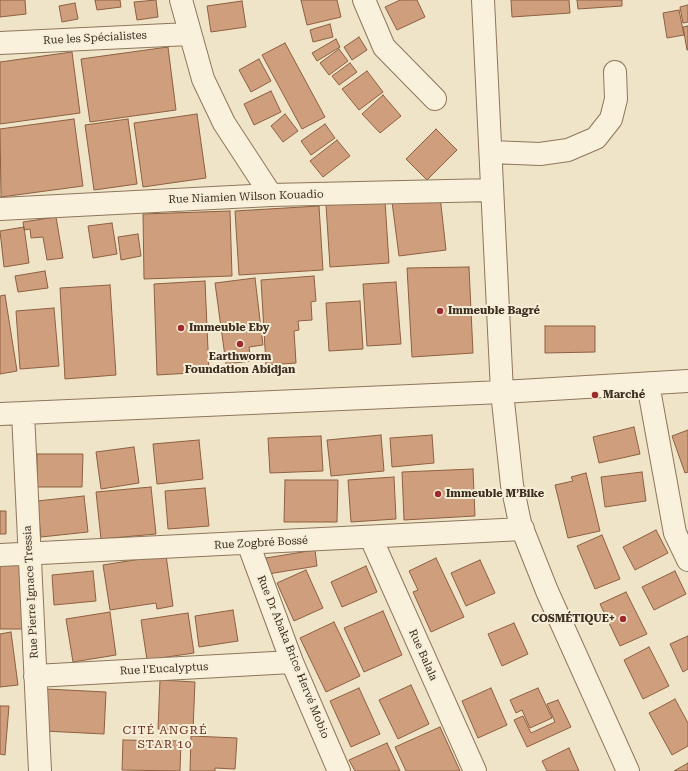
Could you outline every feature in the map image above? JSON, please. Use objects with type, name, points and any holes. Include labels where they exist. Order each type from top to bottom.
[{"type":"street","points":[[181,0],[189,34],[203,79],[224,122],[271,195]]},
{"type":"street","points":[[364,0],[384,47],[435,99]]},
{"type":"street","points":[[482,0],[491,152],[502,392],[512,485],[522,529],[546,592],[628,771]]},
{"type":"street","name":"Rue les Spécialistes","points":[[0,43],[189,34]]},
{"type":"street","points":[[491,152],[540,154],[568,150],[596,138],[611,119],[616,99],[615,72]]},
{"type":"street","name":"Rue Niamien Wilson Kouadio","points":[[0,209],[271,195],[492,190]]},
{"type":"street","points":[[0,414],[502,392],[688,381]]},
{"type":"street","points":[[648,384],[675,532],[688,559]]},
{"type":"street","name":"Rue Pierre Ignace Tressia","points":[[23,413],[40,771]]},
{"type":"street","name":"Rue Zogbré Bossé","points":[[0,555],[371,538],[522,529]]},
{"type":"street","name":"Rue Balala","points":[[371,538],[475,771]]},
{"type":"street","name":"Rue Dr Abaka Brice Hervé Mobio","points":[[248,543],[292,662],[339,771]]},
{"type":"street","name":"Rue l'Eucalyptus","points":[[35,676],[292,662]]},
{"type":"building","points":[[0,0],[25,0],[26,14],[0,17]]},
{"type":"building","points":[[95,0],[120,0],[121,7],[97,10]]},
{"type":"building","points":[[156,0],[158,17],[137,20],[134,2]]},
{"type":"building","points":[[301,0],[337,0],[341,17],[307,25]]},
{"type":"building","points":[[400,0],[417,0],[425,17],[397,30],[385,7]]},
{"type":"building","points":[[511,0],[569,0],[570,13],[512,17]]},
{"type":"building","points":[[577,0],[622,0],[622,6],[578,9]]},
{"type":"building","points":[[242,1],[246,27],[211,32],[207,6]]},
{"type":"building","points":[[75,3],[78,19],[62,22],[59,6]]},
{"type":"building","points":[[688,5],[688,22],[683,23],[680,7]]},
{"type":"building","points":[[679,10],[684,35],[667,38],[663,13]]},
{"type":"building","points":[[330,24],[333,37],[313,42],[310,30]]},
{"type":"building","points":[[688,26],[688,50],[687,50],[683,27]]},
{"type":"building","points":[[359,37],[367,50],[352,60],[344,47]]},
{"type":"building","points":[[336,39],[340,47],[317,61],[312,53]]},
{"type":"building","points":[[285,43],[325,117],[302,129],[262,55]]},
{"type":"building","points":[[168,47],[176,110],[90,122],[81,59]]},
{"type":"building","points":[[339,49],[348,61],[329,75],[320,63]]},
{"type":"building","points":[[72,52],[80,113],[0,124],[0,62]]},
{"type":"building","points":[[259,59],[271,81],[251,92],[239,70]]},
{"type":"building","points":[[350,63],[357,72],[339,85],[332,76]]},
{"type":"building","points":[[367,71],[383,92],[359,110],[342,89]]},
{"type":"building","points":[[271,91],[281,112],[254,125],[244,104]]},
{"type":"building","points":[[383,95],[401,116],[380,133],[362,114]]},
{"type":"building","points":[[197,114],[206,178],[143,187],[134,123]]},
{"type":"building","points":[[285,114],[298,131],[283,142],[271,126]]},
{"type":"building","points":[[74,119],[83,186],[1,197],[0,129]]},
{"type":"building","points":[[128,119],[137,184],[94,190],[85,125]]},
{"type":"building","points":[[325,124],[335,138],[311,155],[301,141]]},
{"type":"building","points":[[436,129],[457,150],[427,180],[406,159]]},
{"type":"building","points":[[337,140],[350,156],[323,177],[310,161]]},
{"type":"building","points":[[440,196],[446,250],[399,256],[392,202]]},
{"type":"building","points":[[385,201],[389,263],[330,267],[326,205]]},
{"type":"building","points":[[319,206],[323,270],[239,275],[235,211]]},
{"type":"building","points":[[230,211],[232,276],[144,279],[143,214]]},
{"type":"building","points":[[56,217],[63,258],[47,260],[43,237],[31,238],[30,229],[24,230],[23,222]]},
{"type":"building","points":[[112,223],[117,254],[93,258],[88,226]]},
{"type":"building","points":[[24,227],[29,263],[4,267],[0,231]]},
{"type":"building","points":[[138,234],[141,256],[121,260],[118,237]]},
{"type":"building","name":"Immeuble Bagré","points":[[469,267],[473,353],[412,357],[407,268]]},
{"type":"building","points":[[45,271],[48,288],[18,292],[15,276]]},
{"type":"building","points":[[314,276],[316,301],[311,302],[312,320],[298,321],[299,330],[294,331],[296,363],[266,365],[261,280]]},
{"type":"building","points":[[255,278],[263,345],[249,347],[251,361],[226,364],[215,283]]},
{"type":"building","name":"Immeuble Eby","points":[[205,281],[209,372],[157,375],[154,284]]},
{"type":"building","points":[[396,282],[401,344],[367,346],[363,284]]},
{"type":"building","points":[[110,285],[116,375],[65,379],[60,288]]},
{"type":"building","points":[[5,295],[17,371],[0,374],[0,296]]},
{"type":"building","points":[[360,301],[363,349],[329,351],[326,303]]},
{"type":"building","points":[[54,308],[59,366],[20,369],[16,311]]},
{"type":"building","points":[[545,326],[595,326],[595,352],[545,353]]},
{"type":"building","points":[[634,427],[640,454],[599,463],[593,437]]},
{"type":"building","points":[[688,430],[688,472],[685,473],[672,436]]},
{"type":"building","points":[[381,435],[384,471],[331,476],[327,440]]},
{"type":"building","points":[[432,435],[434,463],[392,467],[390,438]]},
{"type":"building","points":[[321,436],[323,471],[270,473],[268,438]]},
{"type":"building","points":[[199,440],[203,479],[157,484],[153,444]]},
{"type":"building","points":[[134,447],[139,483],[101,489],[96,452]]},
{"type":"building","points":[[37,454],[83,454],[82,487],[37,487]]},
{"type":"building","name":"Immeuble M’Bike","points":[[473,469],[475,516],[404,520],[402,472]]},
{"type":"building","points":[[642,472],[646,501],[605,507],[601,477]]},
{"type":"building","points":[[586,473],[600,531],[568,538],[555,485],[573,481],[571,477]]},
{"type":"building","points":[[394,477],[396,519],[351,522],[348,480]]},
{"type":"building","points":[[285,480],[338,480],[337,522],[284,522]]},
{"type":"building","points":[[151,487],[156,534],[101,539],[96,492]]},
{"type":"building","points":[[205,488],[209,526],[168,529],[165,491]]},
{"type":"building","points":[[84,496],[88,532],[41,537],[37,501]]},
{"type":"building","points":[[0,511],[6,511],[6,534],[0,534]]},
{"type":"building","points":[[656,530],[668,553],[635,570],[623,547]]},
{"type":"building","points":[[602,535],[620,579],[595,589],[577,546]]},
{"type":"building","points":[[315,550],[317,566],[268,574],[266,558]]},
{"type":"building","points":[[166,555],[173,606],[157,609],[156,603],[110,610],[103,565]]},
{"type":"building","points":[[436,558],[464,617],[431,632],[413,592],[418,590],[409,571]]},
{"type":"building","points":[[480,560],[495,593],[466,606],[451,573]]},
{"type":"building","points":[[0,565],[23,565],[23,629],[0,629]]},
{"type":"building","points":[[366,566],[377,592],[342,607],[331,582]]},
{"type":"building","points":[[306,570],[323,608],[294,621],[277,583]]},
{"type":"building","points":[[93,571],[96,601],[54,605],[52,575]]},
{"type":"building","points":[[675,571],[686,594],[654,610],[642,587]]},
{"type":"building","name":"COSMÉTIQUE+","points":[[626,592],[647,634],[620,646],[600,604]]},
{"type":"building","points":[[233,610],[238,641],[199,647],[195,616]]},
{"type":"building","points":[[383,611],[402,655],[364,672],[344,628]]},
{"type":"building","points":[[110,612],[116,655],[73,662],[66,619]]},
{"type":"building","points":[[188,613],[194,653],[147,660],[141,620]]},
{"type":"building","points":[[334,622],[360,676],[326,692],[300,638]]},
{"type":"building","points":[[514,623],[528,654],[502,666],[488,634]]},
{"type":"building","points":[[11,632],[18,685],[0,687],[0,634]]},
{"type":"building","points":[[688,636],[688,669],[683,672],[670,644]]},
{"type":"building","points":[[649,647],[669,686],[643,699],[624,660]]},
{"type":"building","points":[[160,680],[195,682],[193,730],[158,729]]},
{"type":"building","points":[[411,685],[429,724],[398,739],[379,700]]},
{"type":"building","points":[[359,688],[380,734],[351,747],[330,701]]},
{"type":"building","points":[[491,688],[507,725],[478,738],[462,701]]},
{"type":"building","points":[[538,688],[552,718],[530,728],[522,710],[516,713],[510,700]]},
{"type":"building","points":[[46,689],[106,692],[104,734],[44,731]]},
{"type":"building","points":[[675,699],[688,723],[688,746],[672,755],[649,713]]},
{"type":"building","points":[[558,700],[571,727],[527,747],[514,720],[523,716],[531,733],[555,722],[547,704]]},
{"type":"building","points":[[0,706],[9,706],[5,755],[0,754]]},
{"type":"building","points":[[440,727],[460,771],[406,771],[395,747]]},
{"type":"building","points":[[191,736],[237,738],[235,769],[215,768],[215,771],[190,771]]},
{"type":"building","points":[[123,740],[181,741],[180,771],[122,770]]},
{"type":"building","points":[[387,743],[400,771],[355,771],[349,760]]},
{"type":"building","points":[[569,748],[579,771],[547,771],[542,761]]},
{"type":"building","points":[[688,763],[688,771],[674,771]]},
{"type":"place","name":"Immeuble Bagré","points":[[440,311]]},
{"type":"place","name":"Immeuble Eby","points":[[181,328]]},
{"type":"place","name":"Earthworm Foundation Abidjan","points":[[240,344]]},
{"type":"place","name":"Marché","points":[[595,395]]},
{"type":"place","name":"Immeuble M’Bike","points":[[438,494]]},
{"type":"place","name":"COSMÉTIQUE+","points":[[623,619]]},
{"type":"district","name":"CITÉ ANGRÉ STAR 10","points":[[165,737]]}]
